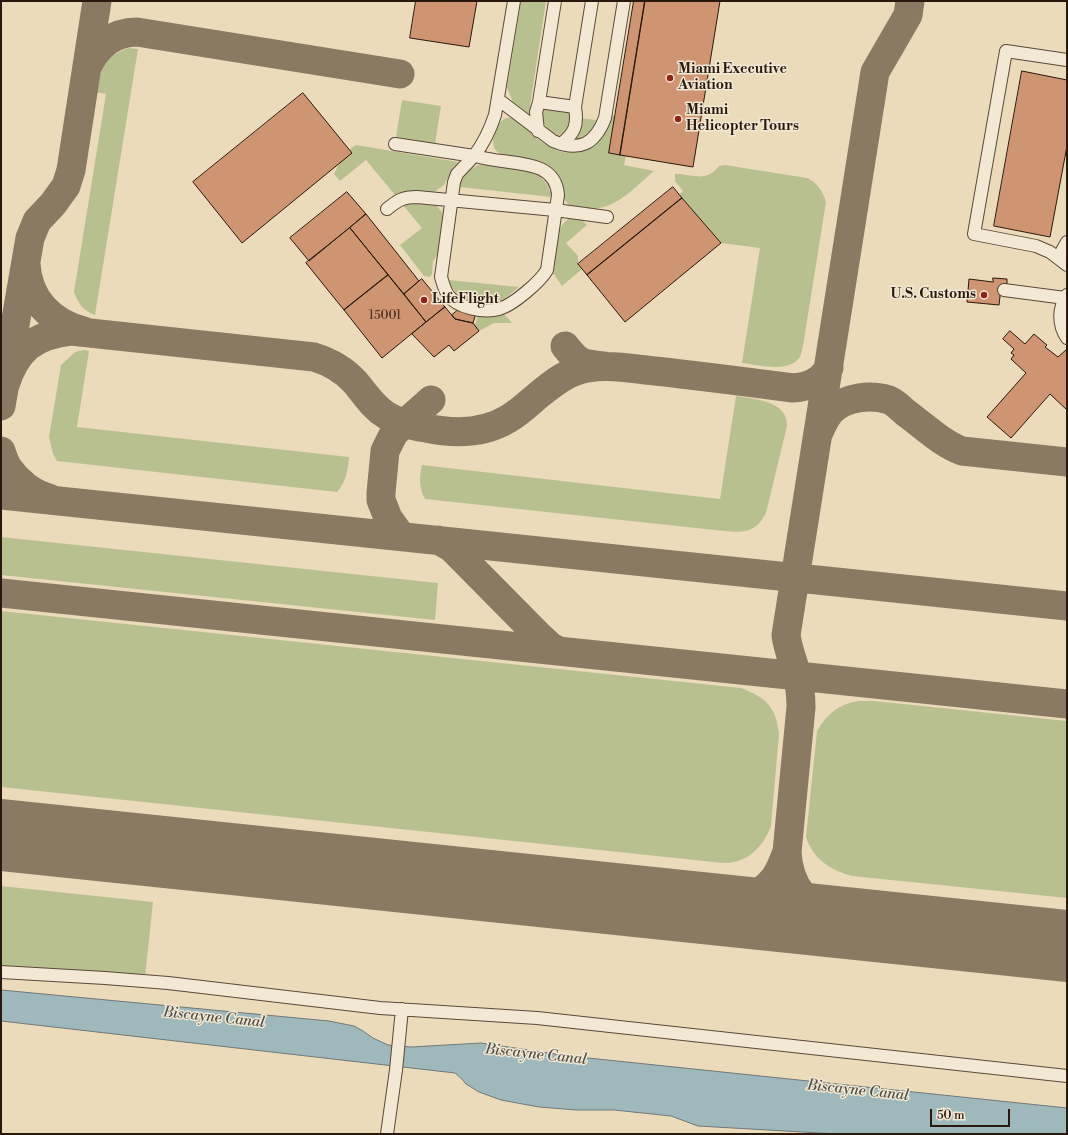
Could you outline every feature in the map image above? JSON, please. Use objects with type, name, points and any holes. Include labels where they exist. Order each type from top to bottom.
[{"type":"street","points":[[395,144],[474,156],[524,164],[540,168],[548,173],[557,187],[558,195],[548,264],[544,275],[507,306],[498,309],[479,309],[454,302],[444,288],[441,277],[454,182],[457,174],[474,156],[482,146],[490,131],[499,100],[514,1]]},
{"type":"street","points":[[538,131],[536,112],[539,102],[555,1]]},
{"type":"street","points":[[561,144],[574,130],[577,117],[575,107],[592,1]]},
{"type":"street","points":[[499,100],[553,141],[572,146],[590,142],[597,135],[602,126],[607,106],[624,1]]},
{"type":"street","points":[[1067,60],[1006,51],[974,234],[1036,246],[1050,252],[1062,262],[1067,242]]},
{"type":"street","points":[[539,102],[575,107]]},
{"type":"street","points":[[387,209],[396,201],[406,197],[555,210],[607,217]]},
{"type":"street","points":[[1004,290],[1066,296],[1062,306],[1060,320],[1063,332],[1067,338]]},
{"type":"street","points":[[1,972],[160,983],[402,1009],[537,1018],[1067,1076]]},
{"type":"street","points":[[387,1134],[396,1070],[402,1009]]},
{"type":"green space","points":[[521,1],[546,1],[530,106],[532,116],[513,102],[507,88]]},
{"type":"green space","points":[[128,48],[138,49],[95,315],[87,311],[82,306],[77,300],[74,292],[106,94],[95,92],[104,64],[113,56]]},
{"type":"green space","points":[[402,100],[441,106],[435,144],[396,137]]},
{"type":"green space","points":[[543,108],[571,113],[573,115],[566,134],[556,134],[548,129],[541,116],[540,111]]},
{"type":"green space","points":[[612,115],[615,116],[626,156],[624,165],[654,171],[616,202],[595,209],[569,205],[562,195],[555,173],[551,169],[532,160],[500,154],[493,145],[494,134],[499,124],[506,118],[511,118],[517,120],[539,140],[556,150],[562,152],[580,151],[598,140],[606,129]]},
{"type":"green space","points":[[580,118],[596,120],[589,132],[577,139],[574,138]]},
{"type":"green space","points":[[356,145],[458,162],[444,185],[433,193],[404,192],[395,195],[366,160],[340,181],[334,174],[345,154]]},
{"type":"green space","points":[[479,165],[490,165],[530,172],[546,182],[551,197],[460,187],[466,173]]},
{"type":"green space","points":[[725,165],[807,178],[814,182],[819,188],[826,202],[802,352],[800,357],[794,363],[788,365],[772,367],[742,363],[760,248],[721,243],[679,195],[683,191],[675,181],[675,174],[704,176],[714,171],[719,166]]},
{"type":"green space","points":[[414,201],[437,206],[442,212],[443,217],[440,249],[433,261],[432,274],[430,277],[424,276],[400,245],[422,228],[402,204]]},
{"type":"green space","points":[[571,218],[581,219],[587,225],[566,243],[578,256],[578,264],[582,269],[562,286],[553,273],[557,242],[561,228],[565,222]]},
{"type":"green space","points":[[449,280],[519,287],[497,303],[479,303],[459,296],[453,289]]},
{"type":"green space","points":[[478,314],[504,314],[512,323],[494,323],[479,331],[475,325]]},
{"type":"green space","points":[[85,350],[89,351],[77,427],[349,457],[343,484],[337,492],[57,461],[53,454],[49,437],[61,365],[74,353]]},
{"type":"green space","points":[[736,396],[761,400],[776,406],[782,411],[786,418],[787,426],[766,513],[754,528],[749,530],[738,532],[724,531],[425,499],[422,491],[420,474],[422,465],[720,499]]},
{"type":"green space","points":[[1,537],[438,583],[435,620],[1,575]]},
{"type":"green space","points":[[1,611],[741,688],[757,695],[768,704],[778,724],[779,734],[771,826],[764,841],[753,853],[740,861],[723,863],[1,787]]},
{"type":"green space","points":[[858,701],[874,701],[1067,721],[1067,898],[852,876],[844,874],[823,862],[813,852],[806,837],[817,731],[829,715],[839,707]]},
{"type":"green space","points":[[1,886],[153,902],[145,977],[81,971],[1,969]]},
{"type":"water","name":"Biscayne Canal","points":[[1,990],[329,1021],[354,1026],[373,1038],[388,1045],[411,1047],[481,1043],[569,1056],[1067,1108],[1067,1134],[837,1134],[698,1126],[671,1116],[614,1110],[577,1110],[539,1107],[501,1100],[479,1092],[466,1084],[455,1073],[1,1021]]},
{"type":"building","points":[[416,1],[477,1],[469,47],[410,38]]},
{"type":"building","points":[[634,1],[645,1],[620,155],[609,153]]},
{"type":"building","name":"Miami Executive Aviation","points":[[645,1],[720,1],[693,167],[620,155]]},
{"type":"building","points":[[1022,71],[1067,80],[1067,146],[1050,237],[994,226]]},
{"type":"building","points":[[303,93],[352,153],[242,243],[193,182]]},
{"type":"building","points":[[673,187],[682,198],[587,275],[578,264]]},
{"type":"building","points":[[347,192],[366,214],[309,261],[290,238]]},
{"type":"building","points":[[682,198],[721,243],[625,322],[587,275]]},
{"type":"building","points":[[366,214],[419,281],[404,294],[350,228]]},
{"type":"building","points":[[350,228],[388,275],[344,310],[306,263]]},
{"type":"building","points":[[388,275],[426,322],[382,358],[344,310]]},
{"type":"building","name":"U.S. Customs","points":[[993,278],[1007,279],[1007,288],[1001,288],[999,305],[967,302],[969,279],[993,282]]},
{"type":"building","name":"LifeFlight","points":[[422,279],[445,307],[426,322],[404,294]]},
{"type":"building","points":[[476,296],[480,300],[473,323],[455,319],[452,315]]},
{"type":"building","points":[[445,307],[455,319],[473,323],[479,331],[454,351],[449,345],[434,357],[412,334]]},
{"type":"building","points":[[1010,331],[1025,344],[1034,334],[1047,345],[1045,347],[1058,357],[1067,349],[1067,410],[1050,394],[1011,438],[987,417],[1026,373],[1011,359],[1014,355],[1011,353],[1014,349],[1003,339]]},
{"type":"taxiway","points":[[1,406],[30,238],[37,221],[53,204],[66,186],[71,170],[97,1]]},
{"type":"taxiway","points":[[717,910],[733,906],[755,896],[775,877],[787,852],[801,695],[786,635],[875,72],[908,15],[910,1]]},
{"type":"taxiway","points":[[87,67],[91,59],[107,42],[120,35],[137,32],[400,74]]},
{"type":"taxiway","points":[[26,264],[31,288],[43,308],[61,322],[84,331]]},
{"type":"taxiway","points":[[5,385],[15,362],[28,346],[47,336],[71,331],[314,357],[326,361],[341,370],[355,382],[369,400],[381,412],[391,418],[416,426],[458,432],[489,428],[508,419],[557,381],[581,369],[605,366],[622,367],[793,388],[814,383],[822,377],[829,368]]},
{"type":"taxiway","points":[[565,346],[578,360],[586,364],[604,366]]},
{"type":"taxiway","points":[[819,432],[827,416],[837,406],[858,398],[874,397],[893,402],[940,439],[962,451],[1067,462]]},
{"type":"taxiway","points":[[401,536],[388,518],[381,500],[385,451],[394,433],[431,400]]},
{"type":"taxiway","points":[[1,451],[6,465],[26,487],[37,494],[49,498]]},
{"type":"taxiway","points":[[1,495],[1067,606]]},
{"type":"taxiway","points":[[438,540],[452,548],[539,636],[551,647],[559,651]]},
{"type":"taxiway","points":[[1,593],[1067,704]]},
{"type":"taxiway","points":[[787,852],[788,864],[795,885],[808,901],[835,922]]},
{"type":"runway","points":[[1,835],[1067,946]]},
{"type":"place","name":"Miami Executive Aviation","points":[[670,78]]},
{"type":"place","name":"Miami Helicopter Tours","points":[[678,119]]},
{"type":"place","name":"U.S. Customs","points":[[984,295]]},
{"type":"place","name":"LifeFlight","points":[[424,300]]}]
